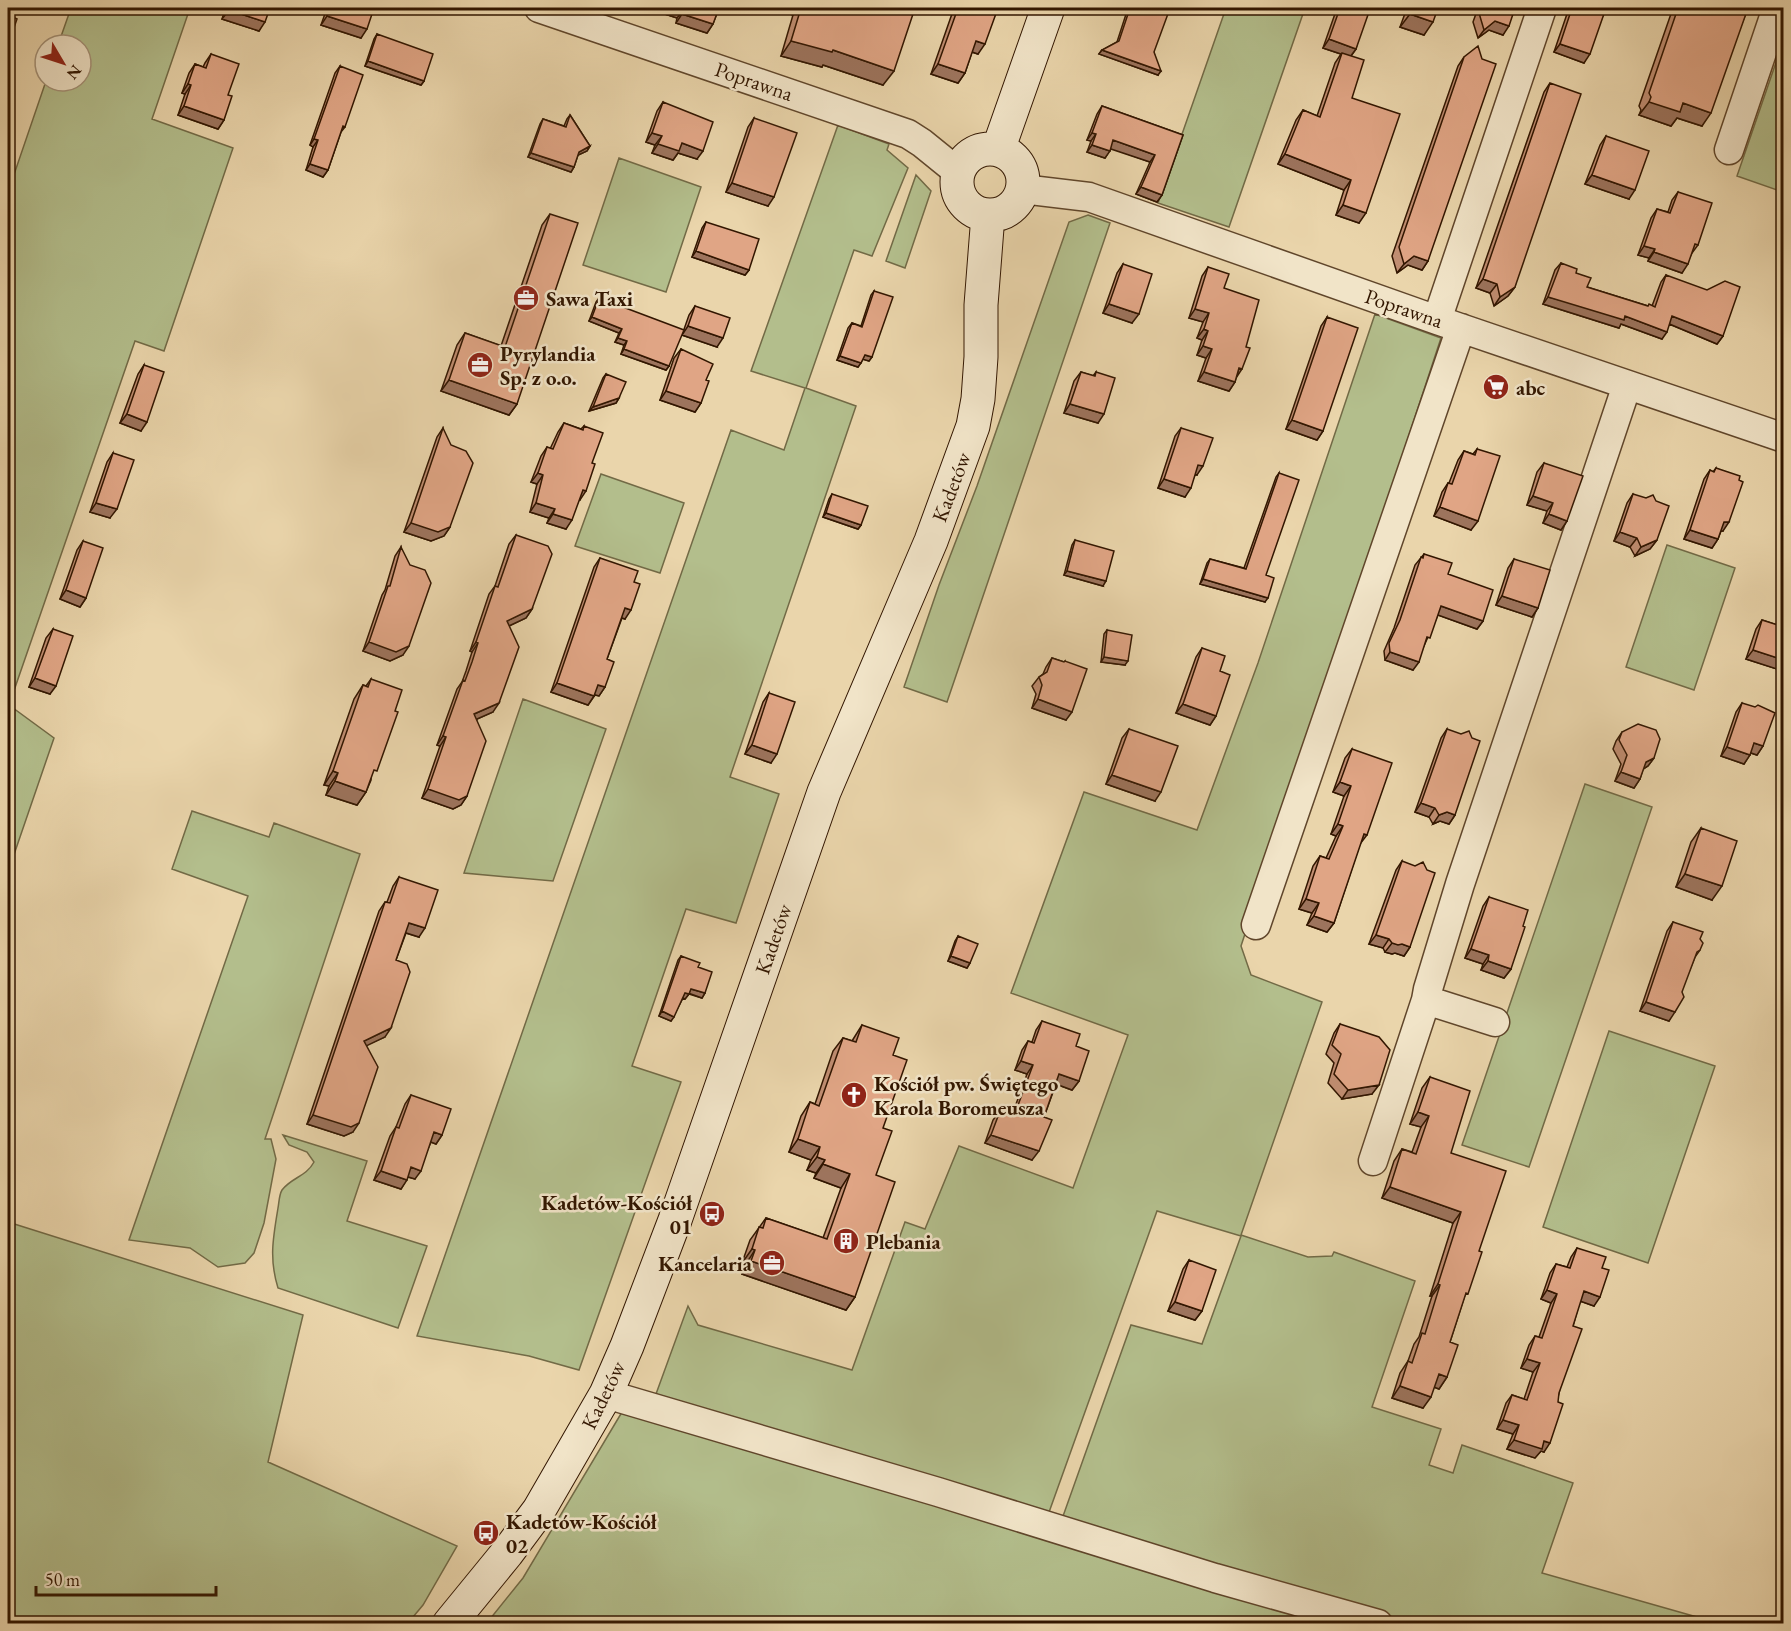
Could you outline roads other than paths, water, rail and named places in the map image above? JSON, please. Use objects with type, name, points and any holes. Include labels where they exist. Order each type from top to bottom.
[{"type":"street","name":"Poprawna","points":[[539,8],[908,134],[958,173]]},
{"type":"street","points":[[998,150],[1048,8]]},
{"type":"street","points":[[1256,925],[1449,324],[1542,8]]},
{"type":"street","points":[[1729,150],[1777,8]]},
{"type":"street","points":[[985,150],[998,150],[1015,161],[1020,169],[1023,179],[1022,189],[1013,206],[1005,211],[988,215],[976,212],[960,196],[957,185],[958,173],[964,162],[974,154],[985,150]]},
{"type":"street","name":"Poprawna","points":[[1022,189],[1089,197],[1449,324],[1784,438]]},
{"type":"street","name":"Kadetów","points":[[448,1623],[507,1553],[539,1510],[606,1394],[675,1220],[824,792],[931,541],[973,426],[978,399],[981,357],[981,305],[988,215]]},
{"type":"street","points":[[1372,1161],[1426,1000],[1460,884],[1627,385]]},
{"type":"street","points":[[1426,1000],[1495,1022]]},
{"type":"street","points":[[606,1394],[926,1488],[1215,1578],[1378,1623]]},
{"type":"place","name":"Sawa Taxi","points":[[526,298]]},
{"type":"place","name":"Pyrylandia Sp. z o.o.","points":[[480,365]]},
{"type":"place","name":"abc","points":[[1496,387]]},
{"type":"place","name":"Kościół pw. Świętego Karola Boromeusza","points":[[854,1095]]},
{"type":"place","name":"Kadetów-Kościół 01","points":[[712,1214]]},
{"type":"place","name":"Plebania","points":[[846,1241]]},
{"type":"place","name":"Kancelaria","points":[[772,1263]]},
{"type":"place","name":"Kadetów-Kościół 02","points":[[486,1533]]}]
